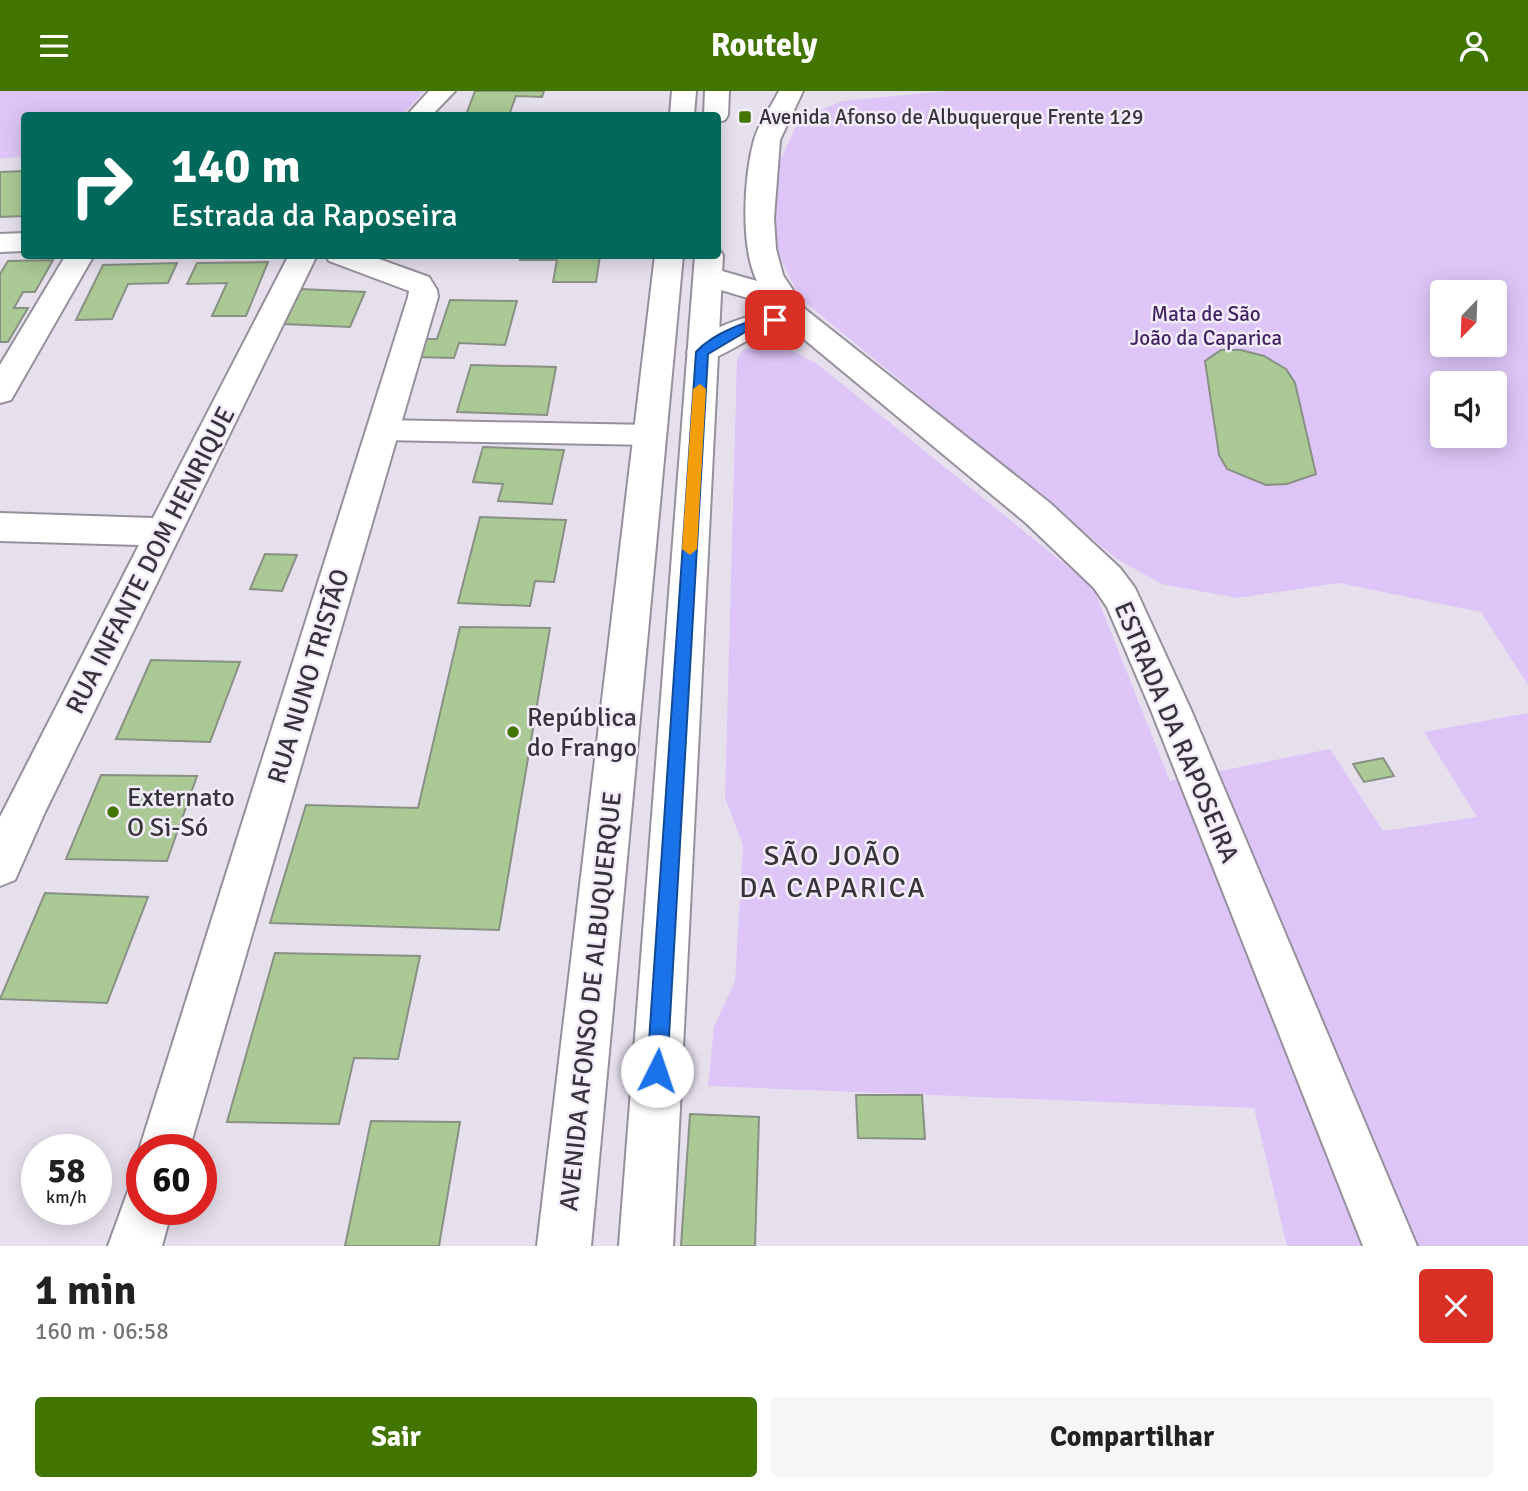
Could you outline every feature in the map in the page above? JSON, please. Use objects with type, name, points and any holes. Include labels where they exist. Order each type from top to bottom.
[{"type":"street","points":[[422,112],[443,91]]},
{"type":"street","points":[[681,112],[684,91]]},
{"type":"street","points":[[716,112],[717,91],[723,91]]},
{"type":"street","points":[[780,298],[765,268],[759,246],[762,172],[768,139],[791,91]]},
{"type":"street","points":[[0,243],[21,242]]},
{"type":"street","points":[[0,392],[78,259]]},
{"type":"street","name":"RUA INFANTE DOM HENRIQUE","points":[[0,865],[15,800],[165,532],[301,259]]},
{"type":"street","name":"RUA NUNO TRISTÃO","points":[[169,1134],[424,290],[419,284],[350,259]]},
{"type":"street","name":"AVENIDA AFONSO DE ALBUQUERQUE","points":[[564,1246],[668,259]]},
{"type":"street","points":[[646,1246],[708,266]]},
{"type":"street","name":"ESTRADA DA RAPOSEIRA","points":[[708,266],[780,298],[795,316],[1038,513],[1107,578],[1122,599],[1171,709],[1390,1246]]},
{"type":"street","name":"ESTRADA DA RAPOSEIRA","points":[[702,352],[758,322],[789,321],[811,328]]},
{"type":"street","points":[[382,430],[651,435]]},
{"type":"street","points":[[0,527],[165,532]]},
{"type":"street","points":[[135,1246],[141,1225]]},
{"type":"green space","points":[[0,91],[425,91],[405,112],[21,112],[21,156],[0,159]]},
{"type":"green space","name":"Mata de São João da Caparica","points":[[947,91],[1528,91],[1528,685],[1481,612],[1339,583],[1237,598],[1162,584],[1117,559],[800,298],[777,251],[771,181],[795,128],[818,111],[843,101]]},
{"type":"green space","points":[[758,345],[788,349],[816,363],[1093,587],[1170,781],[1330,749],[1383,831],[1477,817],[1424,732],[1528,713],[1528,1246],[1287,1246],[1254,1108],[708,1086],[714,1027],[735,981],[743,845],[725,798],[737,359],[743,350]]},
{"type":"building","points":[[475,91],[544,91],[542,97],[516,96],[510,112],[467,112]]},
{"type":"building","points":[[21,171],[21,216],[0,217],[0,172]]},
{"type":"building","points":[[600,259],[596,282],[553,282],[557,260],[520,260]]},
{"type":"building","points":[[53,260],[35,292],[23,292],[14,308],[28,308],[8,342],[0,342],[0,274],[8,261]]},
{"type":"building","points":[[268,262],[246,316],[212,316],[227,283],[187,284],[197,263]]},
{"type":"building","points":[[177,263],[168,283],[128,284],[112,319],[76,320],[103,265]]},
{"type":"building","points":[[301,289],[365,292],[350,327],[284,324]]},
{"type":"building","points":[[450,300],[517,301],[505,345],[459,343],[454,358],[414,357],[421,339],[437,339]]},
{"type":"building","points":[[1221,350],[1241,350],[1264,356],[1286,369],[1295,383],[1316,474],[1287,484],[1266,485],[1227,469],[1219,455],[1205,361]]},
{"type":"building","points":[[471,365],[556,367],[547,415],[457,412]]},
{"type":"building","points":[[483,447],[564,450],[552,504],[498,501],[503,484],[473,482]]},
{"type":"building","points":[[480,517],[566,520],[554,582],[535,581],[530,606],[458,603]]},
{"type":"building","points":[[265,554],[297,555],[282,591],[250,589]]},
{"type":"building","points":[[460,627],[550,628],[499,930],[270,923],[306,805],[418,808]]},
{"type":"building","points":[[151,660],[240,662],[210,742],[116,739]]},
{"type":"building","points":[[1383,758],[1394,776],[1364,782],[1353,764]]},
{"type":"building","points":[[101,775],[197,776],[167,861],[66,859]]},
{"type":"building","points":[[45,893],[148,897],[107,1003],[0,999]]},
{"type":"building","points":[[275,953],[420,956],[398,1059],[354,1058],[339,1124],[227,1122]]},
{"type":"building","points":[[856,1095],[922,1095],[925,1139],[858,1138]]},
{"type":"building","points":[[690,1114],[759,1117],[755,1246],[681,1246]]},
{"type":"building","points":[[371,1121],[460,1122],[439,1246],[345,1246]]},
{"type":"slow traffic","points":[[690,549],[700,389]]},
{"type":"place","name":"Avenida Afonso de Albuquerque Frente 129","points":[[745,117]]},
{"type":"place","name":"República do Frango","points":[[513,732]]},
{"type":"place","name":"Externato O Si-Só","points":[[113,812]]},
{"type":"district","name":"SÃO JOÃO DA CAPARICA","points":[[833,871]]},
{"type":"route","points":[[657,1071],[702,352],[743,328],[758,322],[775,320]]}]
